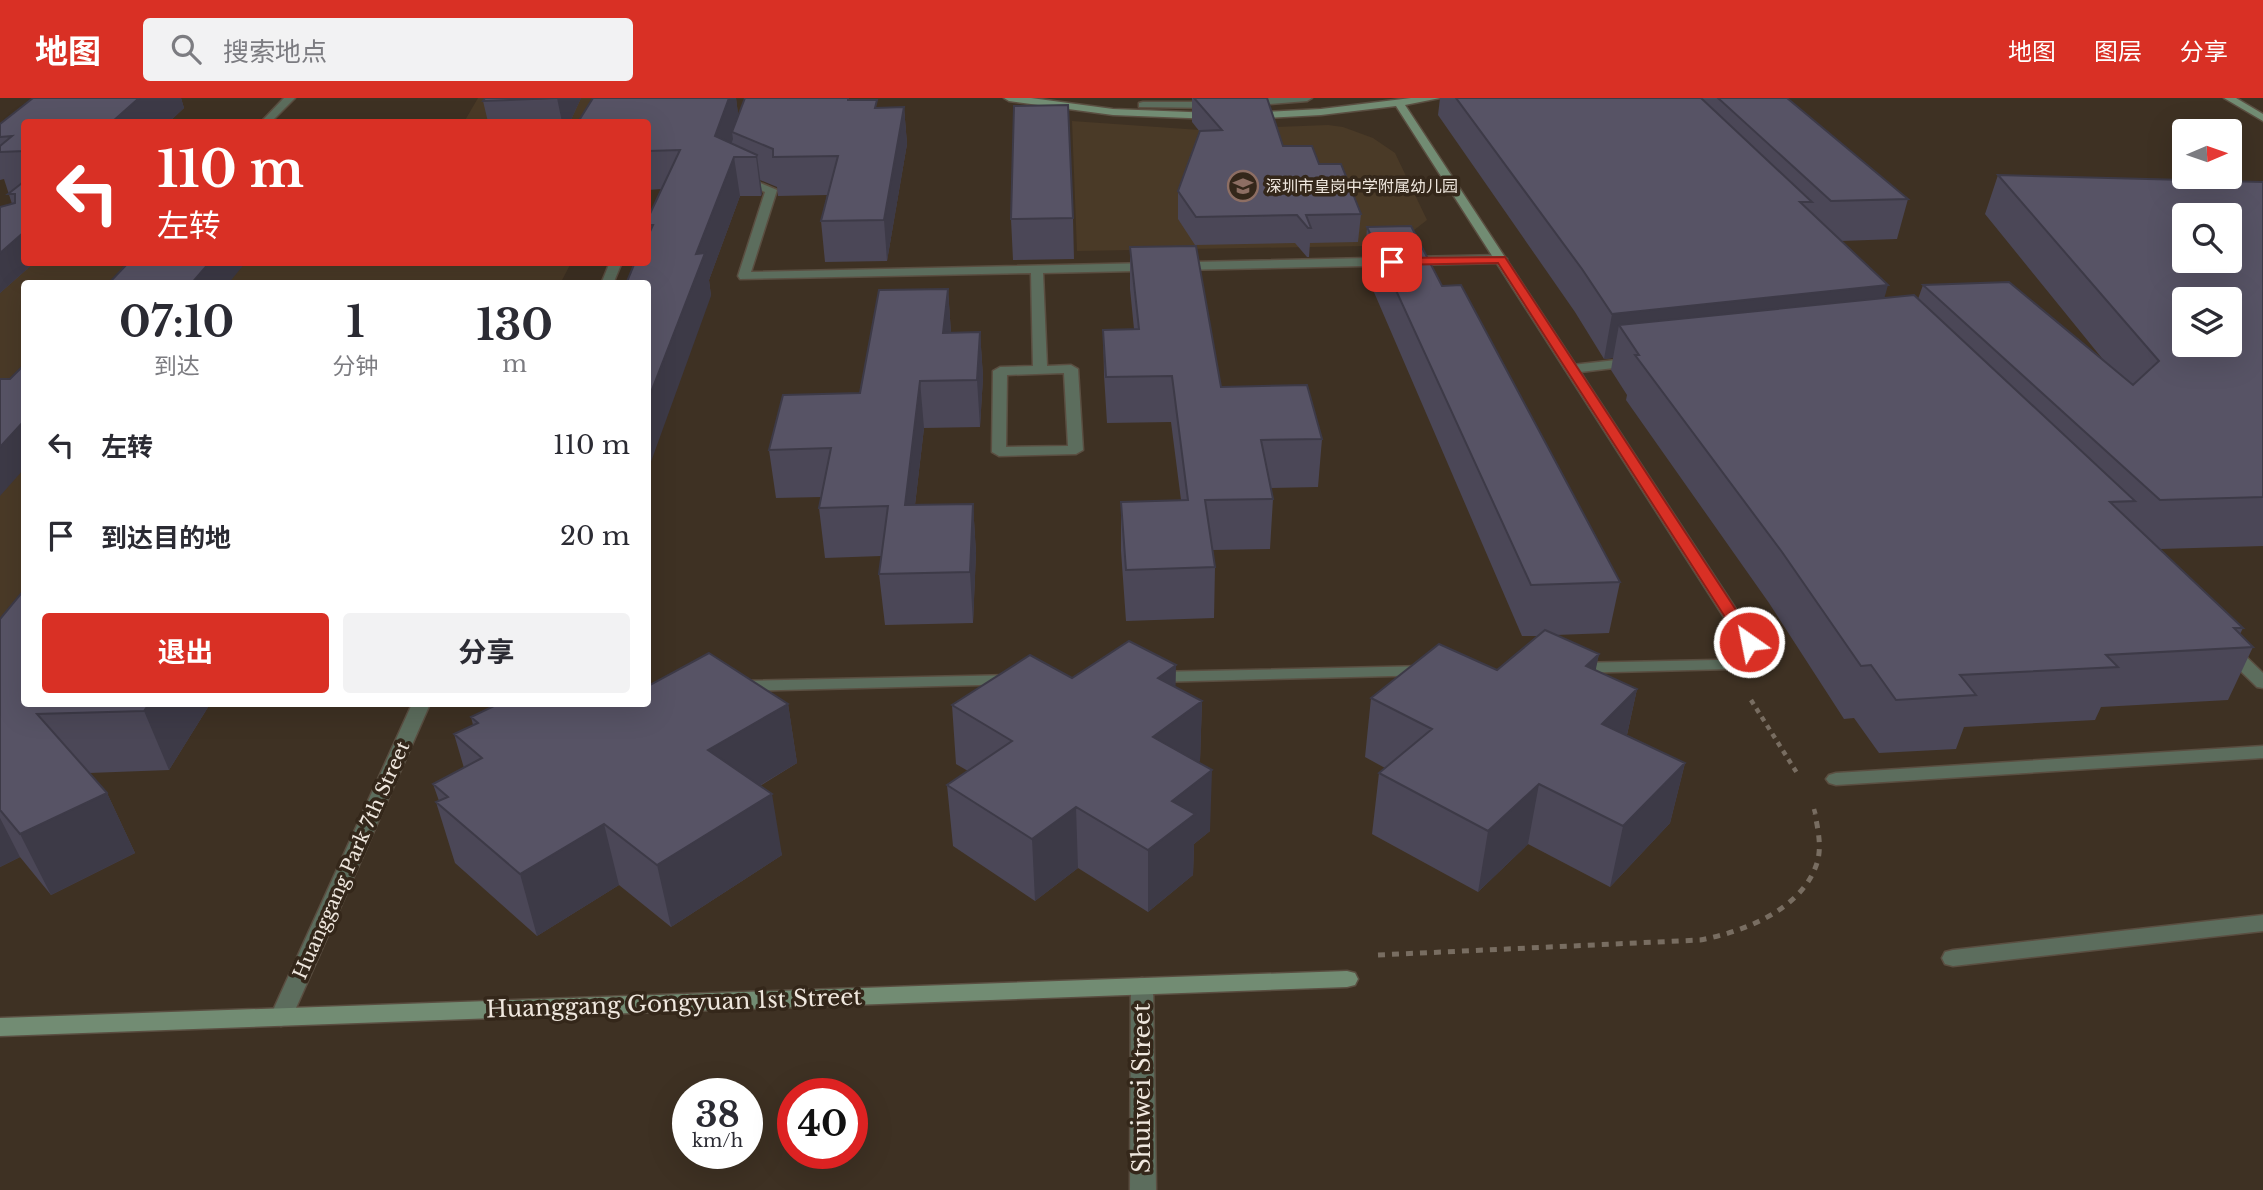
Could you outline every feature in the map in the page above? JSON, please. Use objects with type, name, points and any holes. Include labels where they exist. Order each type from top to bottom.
[{"type":"street","points":[[269,119],[290,98]]},
{"type":"street","points":[[1009,98],[1143,114],[1230,116]]},
{"type":"street","points":[[1143,105],[1205,105],[1307,98]]},
{"type":"street","points":[[1244,116],[1400,104],[1435,98]]},
{"type":"street","points":[[2229,98],[2263,118]]},
{"type":"street","points":[[1400,104],[1763,664]]},
{"type":"street","points":[[727,173],[771,190],[744,276],[1501,259]]},
{"type":"street","points":[[1037,270],[1040,370]]},
{"type":"street","points":[[1572,369],[1642,362]]},
{"type":"street","points":[[1071,369],[1076,450],[999,452],[1000,371],[1040,370],[1071,369]]},
{"type":"street","points":[[2223,644],[2263,683]]},
{"type":"street","points":[[1554,669],[1763,664]]},
{"type":"street","points":[[1136,677],[1443,671]]},
{"type":"street","points":[[717,686],[1038,680]]},
{"type":"street","name":"Huanggang Park 7th Street","points":[[281,1017],[420,707]]},
{"type":"street","points":[[1836,779],[2263,752]]},
{"type":"street","points":[[1953,958],[2263,923]]},
{"type":"street","name":"Huanggang Gongyuan 1st Street","points":[[0,1027],[1347,978]]},
{"type":"street","name":"Shuiwei Street","points":[[1142,986],[1143,1190]]},
{"type":"path","points":[[1763,664],[1741,684],[1799,776]]},
{"type":"path","points":[[1347,978],[1380,954],[1700,940],[1732,934],[1761,921],[1784,905],[1803,886],[1817,864],[1820,838],[1809,799]]},
{"type":"shaded area","points":[[478,98],[637,98],[626,119],[466,119]]},
{"type":"shaded area","name":"深圳市皇岗中学附属幼儿园","points":[[1072,121],[1200,130],[1328,125],[1343,127],[1373,138],[1395,153],[1427,220],[1409,234],[1365,246],[1077,251]]},
{"type":"shaded area","points":[[0,250],[21,260],[21,266],[569,266],[562,280],[21,280],[21,612],[0,638]]},
{"type":"building","points":[[33,98],[139,98],[115,119],[21,119],[21,151],[0,152],[0,146],[12,136],[0,137],[0,124]]},
{"type":"building","points":[[485,98],[557,98],[483,101]]},
{"type":"building","points":[[593,98],[729,98],[715,136],[757,155],[734,157],[696,254],[705,253],[651,392],[651,280],[628,280],[633,266],[651,266],[651,212],[680,150],[651,151],[651,119],[580,119]]},
{"type":"building","points":[[745,98],[848,98],[877,100],[875,108],[904,107],[884,220],[821,221],[838,156],[773,157],[773,149],[732,132]]},
{"type":"building","points":[[1194,98],[1267,98],[1283,146],[1312,146],[1319,164],[1341,164],[1361,214],[1306,215],[1311,228],[1297,215],[1196,217],[1178,191],[1200,131],[1222,130]]},
{"type":"building","points":[[1456,98],[1701,98],[1812,202],[1800,202],[1888,285],[1612,314]]},
{"type":"building","points":[[1718,98],[1787,98],[1908,199],[1831,201]]},
{"type":"building","points":[[1068,105],[1073,218],[1011,219],[1014,106]]},
{"type":"building","points":[[1998,175],[2172,180],[2172,189],[2242,189],[2242,181],[2263,182],[2263,497],[2160,500],[1923,285],[2009,282],[2133,385],[2159,361]]},
{"type":"building","points":[[21,184],[21,235],[0,253],[0,207],[15,203],[15,194],[8,194]]},
{"type":"building","points":[[1411,226],[1442,286],[1461,285],[1620,582],[1531,585],[1367,227]]},
{"type":"building","points":[[1196,246],[1221,387],[1307,385],[1322,439],[1261,440],[1273,499],[1205,500],[1215,567],[1126,570],[1121,502],[1188,500],[1172,376],[1106,377],[1103,330],[1139,329],[1130,247]]},
{"type":"building","points":[[125,266],[207,266],[194,280],[112,280]]},
{"type":"building","points":[[948,289],[943,333],[980,332],[977,380],[920,381],[905,505],[973,504],[970,572],[879,574],[888,506],[819,508],[831,448],[769,450],[783,395],[860,393],[879,290]]},
{"type":"building","points":[[1914,295],[2135,501],[2110,502],[2243,628],[2234,628],[2253,647],[2106,655],[2118,667],[1960,675],[1976,695],[1896,700],[1871,665],[1861,666],[1782,552],[1635,355],[1639,355],[1619,325]]},
{"type":"building","points":[[21,368],[21,424],[0,447],[0,379],[10,379]]},
{"type":"building","points":[[21,594],[21,707],[147,707],[144,711],[37,714],[107,793],[20,834],[0,810],[0,619]]},
{"type":"building","points":[[1545,630],[1599,654],[1586,666],[1637,689],[1602,724],[1685,763],[1623,826],[1539,784],[1488,831],[1379,773],[1432,729],[1371,698],[1439,644],[1497,670]]},
{"type":"building","points":[[1129,641],[1176,665],[1158,678],[1202,701],[1153,737],[1212,770],[1172,801],[1195,814],[1148,850],[1076,807],[1032,839],[947,785],[1012,741],[952,705],[1030,655],[1072,678]]},
{"type":"building","points":[[709,653],[788,704],[708,750],[772,794],[657,865],[604,824],[520,874],[436,802],[448,797],[433,784],[482,758],[454,734],[478,723],[471,717],[492,707],[651,707],[651,684]]},
{"type":"place","name":"深圳市皇岗中学附属幼儿园","points":[[1243,186]]},
{"type":"route","points":[[1392,262],[1501,259],[1749,642]]}]
